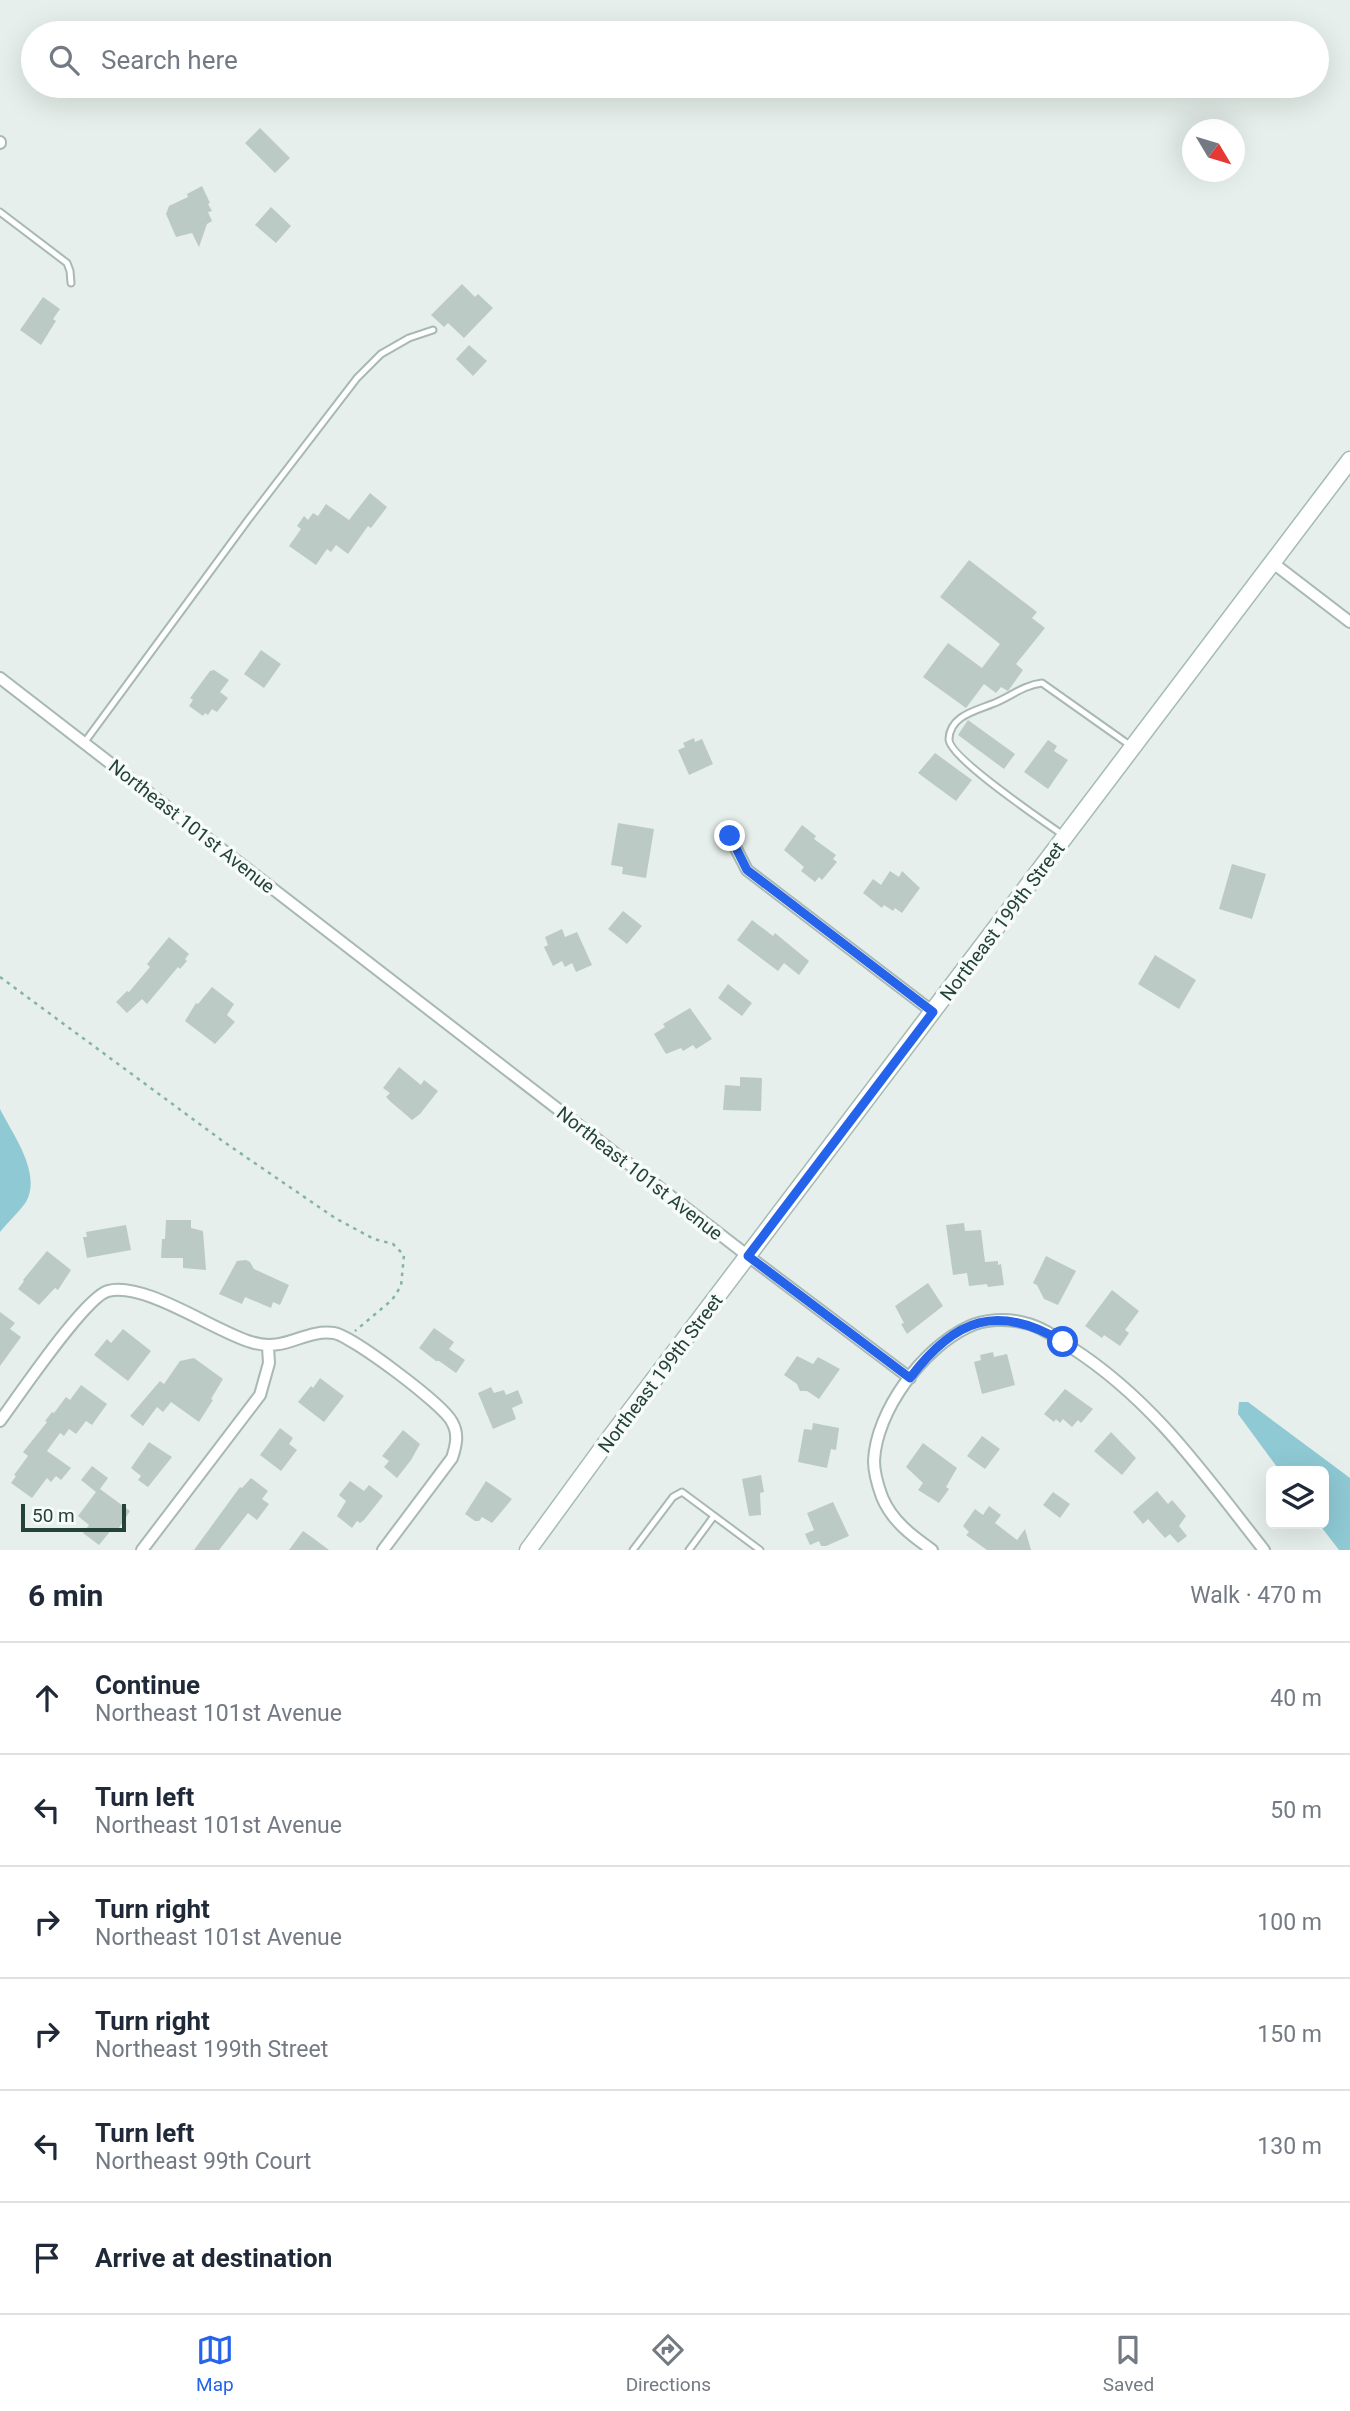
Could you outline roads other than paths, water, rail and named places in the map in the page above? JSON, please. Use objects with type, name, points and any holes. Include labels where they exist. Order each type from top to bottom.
[{"type":"main road","name":"Northeast 199th Street","points":[[528,1550],[1350,460]]},
{"type":"street","points":[[1273,563],[1350,622]]},
{"type":"street","name":"Northeast 101st Avenue","points":[[0,678],[910,1378]]},
{"type":"street","points":[[730,836],[747,870],[933,1012]]},
{"type":"street","points":[[0,1421],[79,1315],[100,1294],[118,1290],[138,1291],[248,1341],[268,1347],[318,1334],[333,1333],[348,1338],[442,1409],[455,1429],[456,1447],[448,1464],[383,1550]]},
{"type":"street","points":[[932,1550],[903,1528],[890,1514],[882,1496],[874,1463],[882,1423],[910,1378],[935,1348],[969,1326],[985,1321],[1004,1320],[1025,1323],[1045,1331],[1091,1360],[1141,1400],[1183,1447],[1264,1550]]},
{"type":"street","points":[[142,1550],[260,1395],[269,1363],[268,1347]]},
{"type":"lane","points":[[0,212],[67,263],[72,277],[71,283]]},
{"type":"lane","points":[[84,743],[263,500],[357,378],[381,354],[409,338],[433,330]]},
{"type":"lane","points":[[1066,837],[1000,790],[956,754],[950,747],[948,738],[953,727],[965,713],[994,704],[1029,686],[1042,683],[1133,747]]},
{"type":"lane","points":[[632,1550],[678,1493],[682,1492],[760,1550]]},
{"type":"lane","points":[[689,1550],[714,1516]]},
{"type":"water","points":[[0,1109],[24,1154],[31,1179],[26,1202],[0,1232]]},
{"type":"water","points":[[1239,1402],[1248,1402],[1350,1478],[1350,1550],[1339,1550],[1323,1529],[1329,1529],[1329,1466],[1276,1466],[1238,1414]]}]
